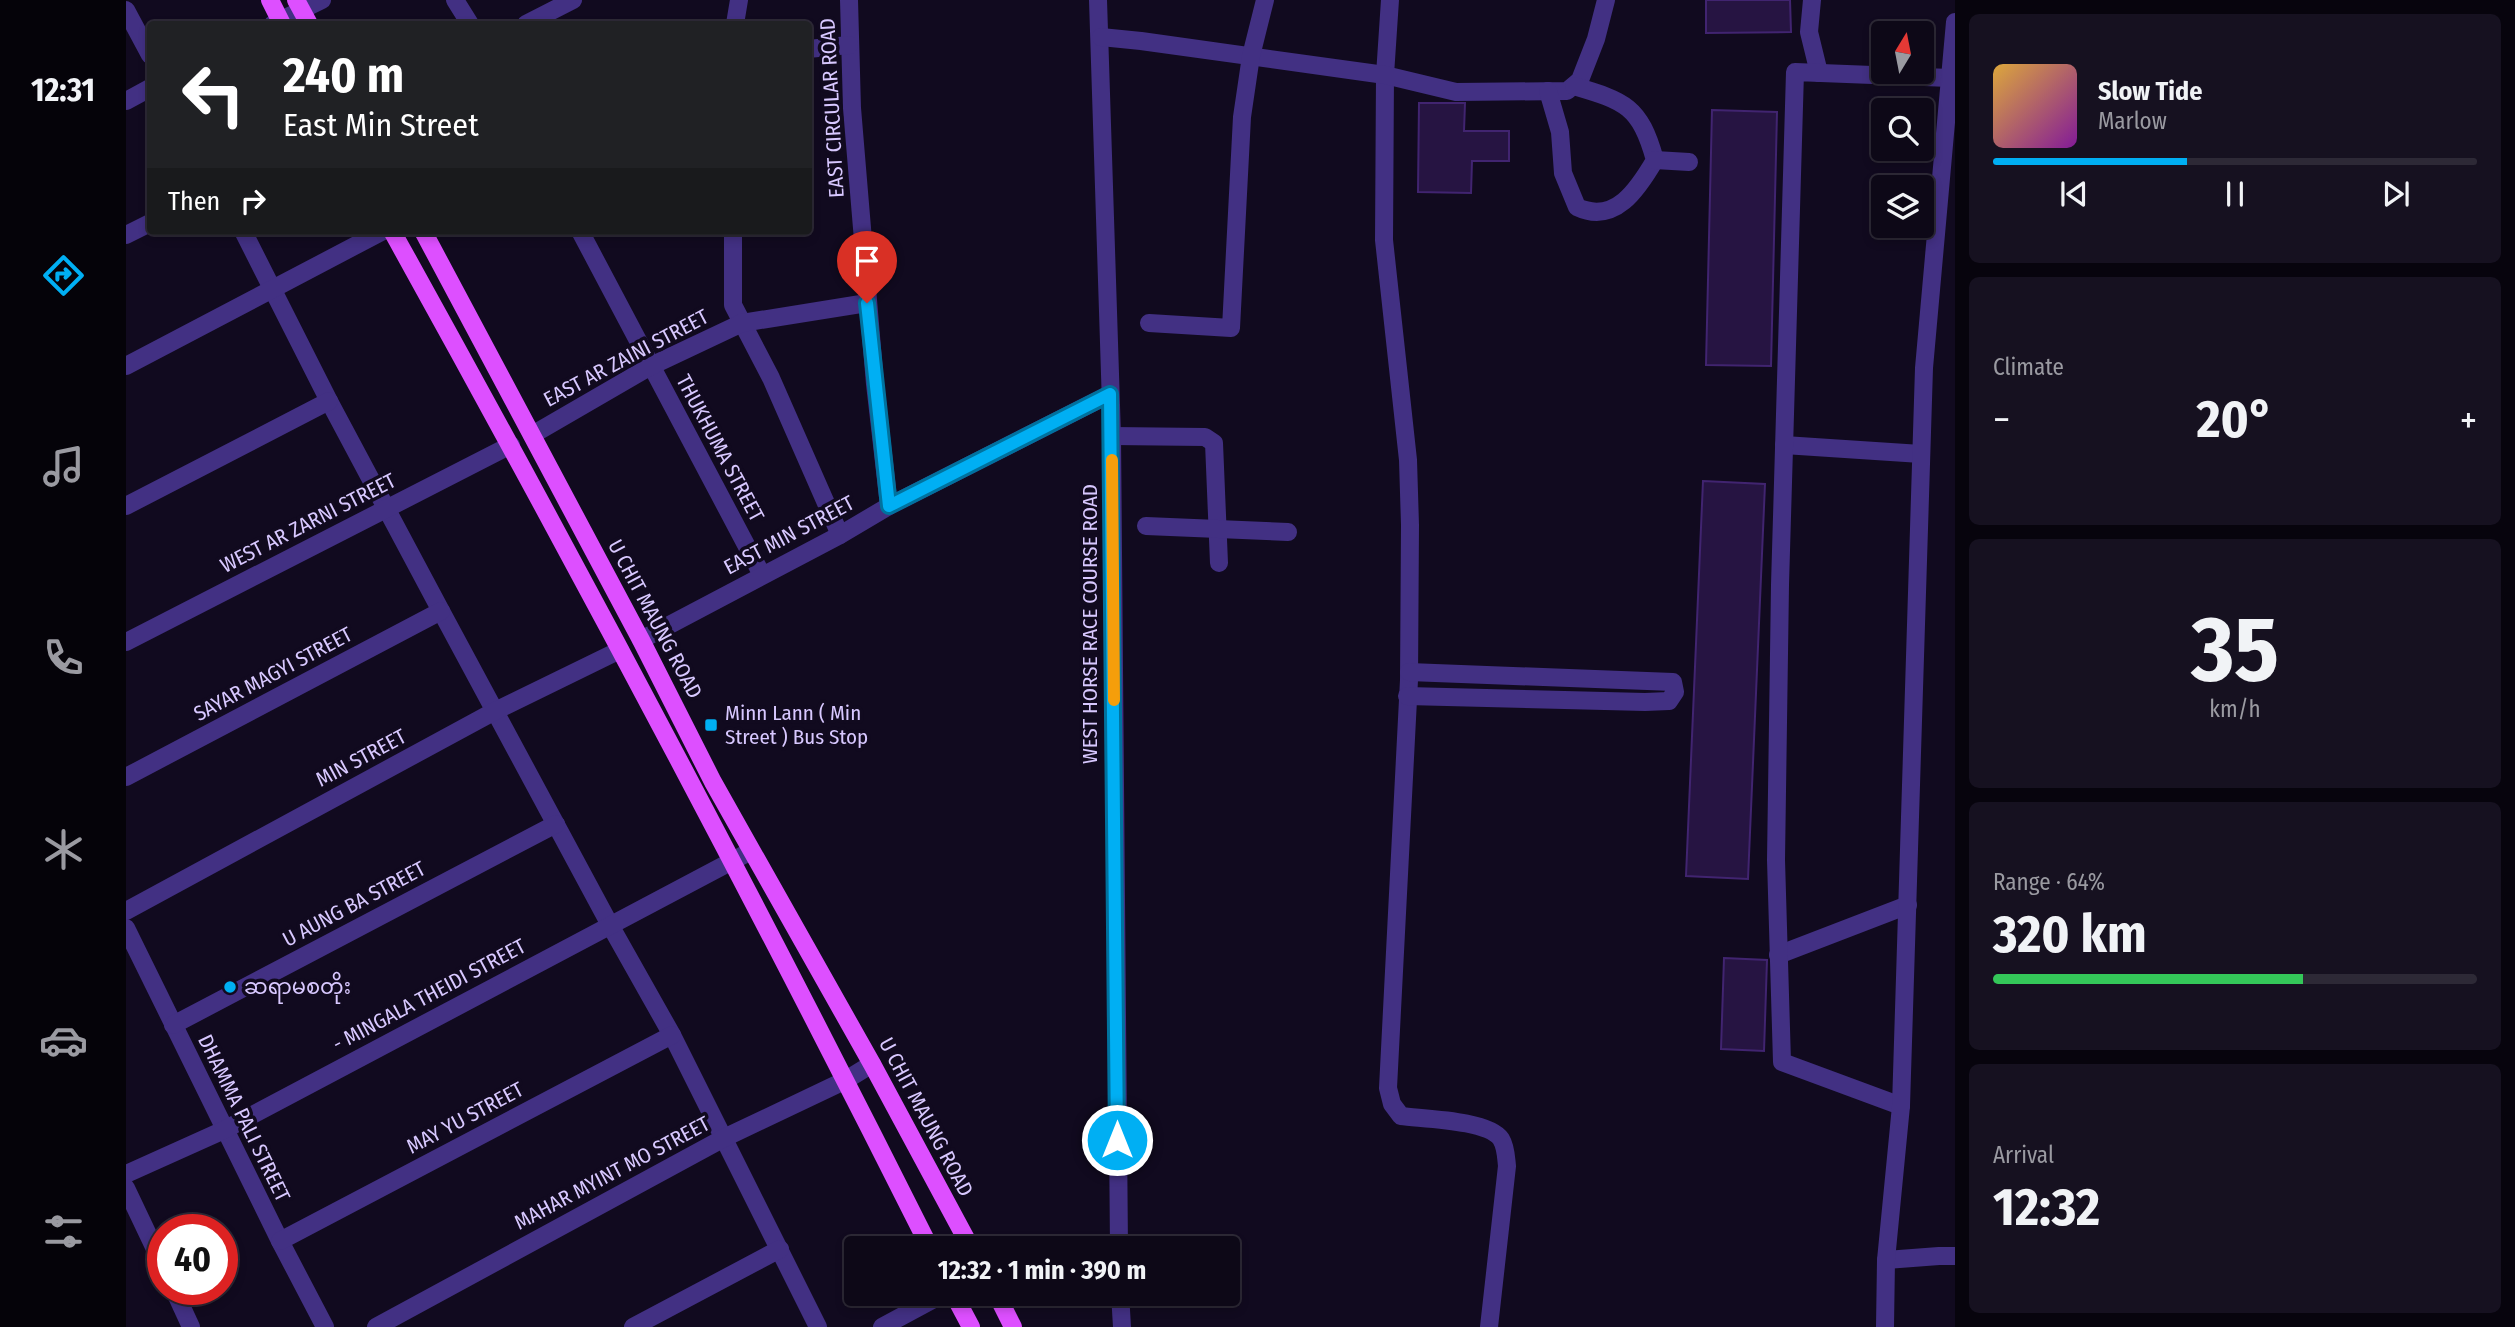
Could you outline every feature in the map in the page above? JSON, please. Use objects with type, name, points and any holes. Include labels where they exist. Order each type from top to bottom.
[{"type":"main road","points":[[270,0],[278,21]]},
{"type":"main road","points":[[394,235],[511,445],[620,650],[846,1080],[924,1236]]},
{"type":"main road","name":"U CHIT MAUNG ROAD","points":[[425,235],[751,851],[872,1064],[965,1236]]},
{"type":"main road","points":[[960,1306],[971,1327]]},
{"type":"main road","points":[[1002,1306],[1013,1327]]},
{"type":"street","points":[[283,21],[322,0]]},
{"type":"street","points":[[455,0],[468,21]]},
{"type":"street","points":[[532,21],[573,0]]},
{"type":"street","points":[[735,21],[738,0]]},
{"type":"street","name":"EAST CIRCULAR ROAD","points":[[849,0],[849,45],[867,303],[889,506]]},
{"type":"street","name":"WEST HORSE RACE COURSE ROAD","points":[[1098,0],[1112,436],[1119,1236]]},
{"type":"street","points":[[1149,323],[1231,328],[1242,117],[1251,56],[1265,0]]},
{"type":"street","points":[[1390,0],[1385,75],[1384,240],[1408,460],[1409,672],[1388,1088],[1392,1104],[1401,1116],[1483,1127],[1500,1138],[1507,1166],[1489,1327]]},
{"type":"street","points":[[1101,37],[1385,75],[1456,92],[1567,91],[1580,80],[1596,39],[1606,0]]},
{"type":"street","points":[[1812,0],[1809,32],[1819,73]]},
{"type":"street","points":[[126,10],[147,49]]},
{"type":"street","points":[[1885,1327],[1886,1260],[1901,1105],[1924,368],[1955,22]]},
{"type":"street","points":[[812,48],[849,45]]},
{"type":"street","points":[[1901,1105],[1782,1062],[1776,860],[1780,585],[1795,72],[1950,78]]},
{"type":"street","points":[[1548,91],[1560,132],[1563,173],[1577,207],[1589,213],[1604,212],[1628,199],[1655,160],[1647,133],[1632,111],[1607,96],[1574,86]]},
{"type":"street","points":[[126,101],[147,90]]},
{"type":"street","points":[[1655,160],[1689,162]]},
{"type":"street","points":[[126,235],[147,224]]},
{"type":"street","points":[[245,235],[329,401],[495,712],[673,1035],[818,1327]]},
{"type":"street","points":[[126,366],[375,235]]},
{"type":"street","name":"THUKHUMA STREET","points":[[582,235],[762,575]]},
{"type":"street","points":[[733,235],[733,305],[771,378],[840,535]]},
{"type":"street","name":"EAST AR ZAINI STREET","points":[[532,435],[651,366],[743,323],[867,303]]},
{"type":"street","name":"EAST MIN STREET","points":[[641,640],[840,535],[889,506],[1110,394]]},
{"type":"street","points":[[126,506],[329,401]]},
{"type":"street","points":[[1112,436],[1211,439],[1214,443],[1219,563]]},
{"type":"street","name":"WEST AR ZARNI STREET","points":[[126,642],[511,445]]},
{"type":"street","points":[[1784,445],[1921,454]]},
{"type":"street","points":[[1146,527],[1288,532]]},
{"type":"street","name":"SAYAR MAGYI STREET","points":[[126,777],[441,611]]},
{"type":"street","name":"MIN STREET","points":[[126,911],[495,712],[620,650]]},
{"type":"street","points":[[1407,696],[1645,702],[1669,701],[1675,692],[1673,682],[1409,672]]},
{"type":"street","name":"U AUNG BA STREET","points":[[173,1025],[556,824]]},
{"type":"street","name":"- MINGALA THEIDI STREET","points":[[126,1174],[224,1130],[751,851]]},
{"type":"street","points":[[1778,955],[1908,905]]},
{"type":"street","name":"DHAMMA PALI STREET","points":[[126,928],[279,1241],[325,1327]]},
{"type":"street","name":"MAY YU STREET","points":[[279,1241],[673,1035]]},
{"type":"street","name":"MAHAR MYINT MO STREET","points":[[376,1327],[724,1138],[846,1080],[872,1064]]},
{"type":"street","points":[[126,1188],[147,1232]]},
{"type":"street","points":[[633,1327],[780,1249]]},
{"type":"street","points":[[1886,1260],[1955,1256]]},
{"type":"street","points":[[181,1305],[191,1327]]},
{"type":"street","points":[[882,1327],[921,1306]]},
{"type":"street","points":[[1121,1306],[1122,1327]]},
{"type":"building","points":[[1706,0],[1790,0],[1791,32],[1706,33]]},
{"type":"building","points":[[1419,103],[1465,103],[1464,131],[1509,131],[1509,161],[1472,161],[1471,193],[1418,192]]},
{"type":"building","points":[[1712,110],[1777,112],[1771,366],[1706,365]]},
{"type":"building","points":[[1703,481],[1765,484],[1748,879],[1686,876]]},
{"type":"building","points":[[1724,958],[1767,960],[1764,1051],[1721,1049]]},
{"type":"slow traffic","points":[[1112,460],[1114,700]]},
{"type":"place","name":"Minn Lann ( Min Street ) Bus Stop","points":[[711,725]]},
{"type":"place","name":"ဆရာမစတိုး","points":[[230,987]]},
{"type":"route","points":[[867,303],[889,506],[1110,394],[1117,1140]]}]
